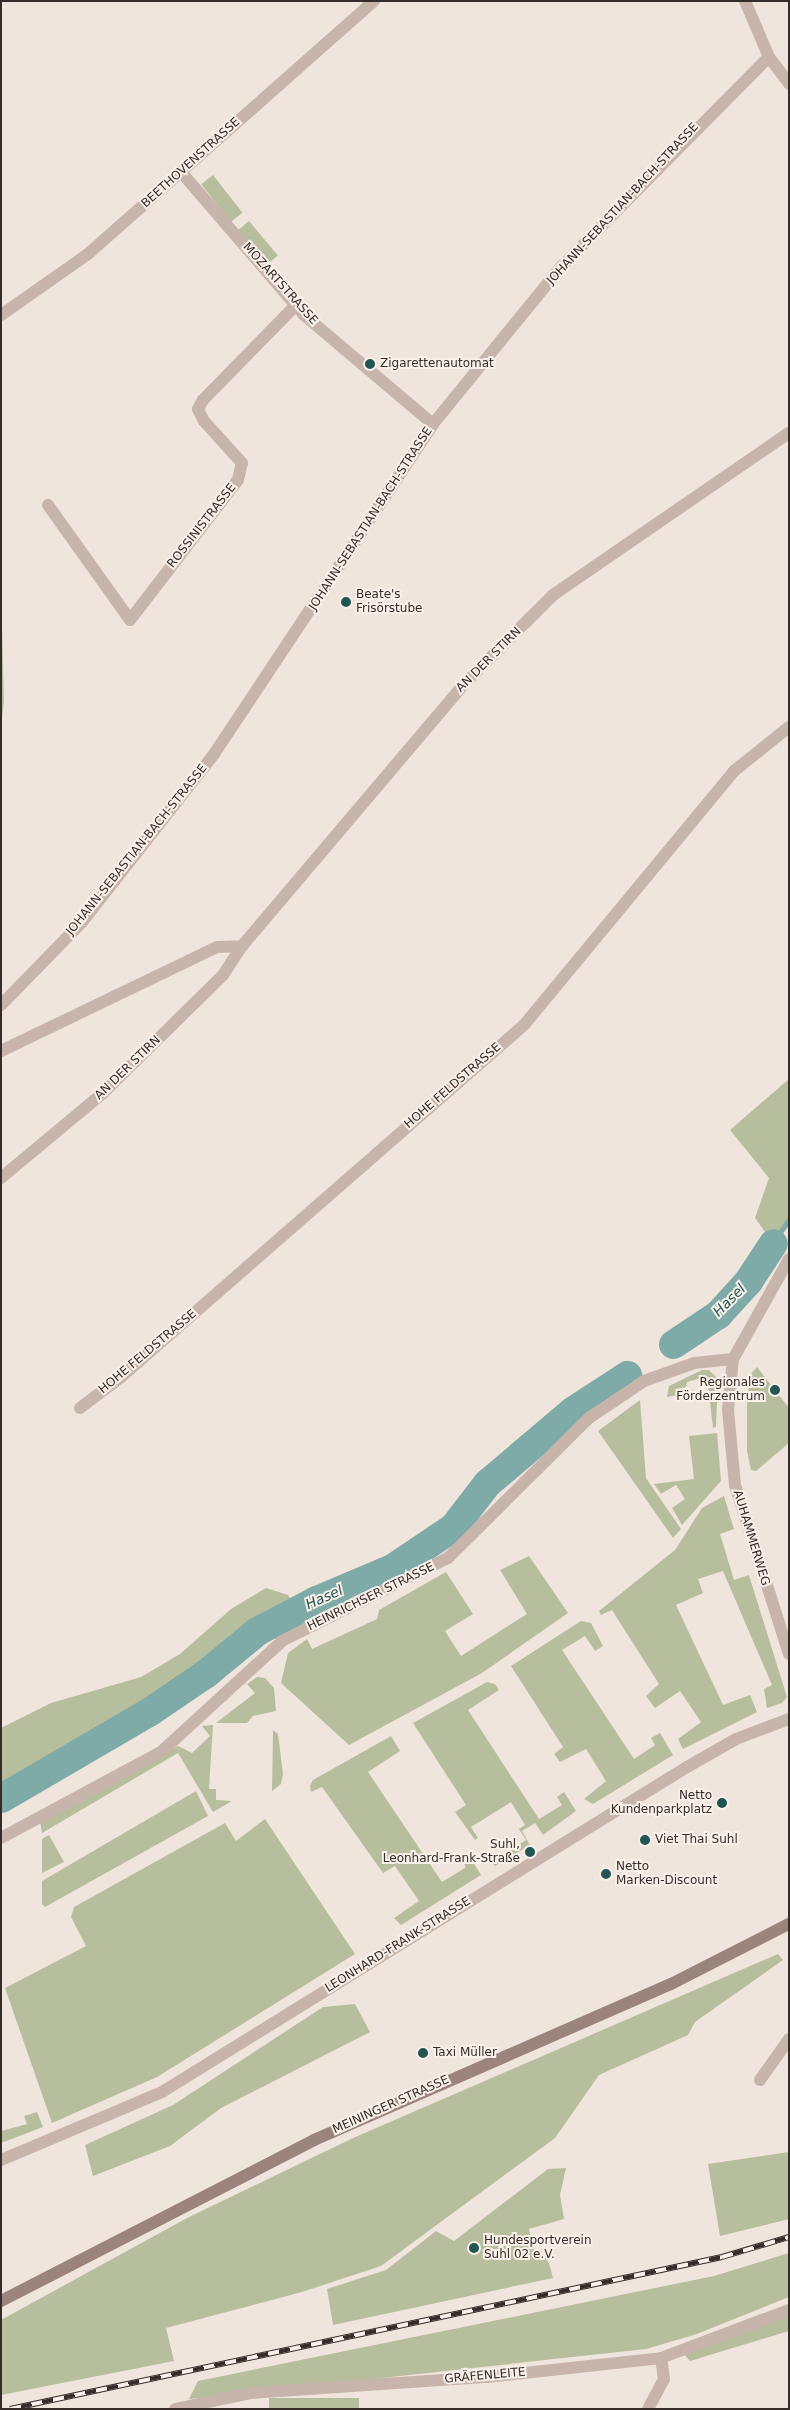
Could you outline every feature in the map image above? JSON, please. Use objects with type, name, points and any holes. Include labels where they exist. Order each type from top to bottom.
[{"type":"main road","name":"MEININGER STRASSE","points":[[1,2301],[314,2140],[687,1977],[789,1924]]},
{"type":"street","name":"BEETHOVENSTRASSE","points":[[1,315],[88,254],[182,173],[374,1]]},
{"type":"street","points":[[745,1],[768,57],[789,84]]},
{"type":"street","name":"JOHANN-SEBASTIAN-BACH-STRASSE","points":[[1,1005],[82,922],[214,754],[433,424],[562,266],[768,57]]},
{"type":"street","name":"MOZARTSTRASSE","points":[[182,173],[296,305],[433,424]]},
{"type":"street","name":"ROSSINISTRASSE","points":[[48,505],[130,620],[238,480],[242,463],[204,421],[198,410],[203,400],[296,305]]},
{"type":"street","name":"AN DER STIRN","points":[[1,1178],[103,1093],[223,975],[242,946],[463,684],[553,595],[789,433]]},
{"type":"street","name":"HOHE FELDSTRASSE","points":[[80,1408],[122,1378],[524,1025],[734,771],[789,727]]},
{"type":"street","points":[[1,1051],[217,947],[242,946]]},
{"type":"street","points":[[733,1359],[789,1259]]},
{"type":"street","name":"AUHAMMERWEG","points":[[733,1359],[728,1410],[735,1485],[789,1654]]},
{"type":"street","name":"HEINRICHSER STRASSE","points":[[1,1838],[160,1752],[282,1641],[448,1558],[589,1418],[644,1381],[694,1363],[733,1359]]},
{"type":"street","name":"LEONHARD-FRANK-STRASSE","points":[[1,2160],[162,2092],[686,1767],[736,1739],[789,1719]]},
{"type":"street","points":[[760,2080],[789,2039]]},
{"type":"street","name":"GRÄFENLEITE","points":[[175,2409],[251,2393],[487,2377],[661,2358],[789,2310]]},
{"type":"street","points":[[648,2409],[664,2379],[661,2358]]},
{"type":"green space","points":[[213,175],[243,213],[231,222],[201,184]]},
{"type":"green space","points":[[249,221],[278,255],[267,264],[238,230]]},
{"type":"green space","points":[[1,587],[4,702],[1,726]]},
{"type":"green space","points":[[789,1079],[789,1219],[773,1243],[755,1218],[769,1178],[730,1130]]},
{"type":"green space","points":[[757,1367],[789,1408],[789,1443],[756,1471],[751,1470],[747,1451],[747,1406],[750,1375]]},
{"type":"green space","points":[[702,1370],[709,1370],[718,1379],[716,1427],[713,1428],[707,1376],[687,1382],[686,1387],[676,1389],[677,1395],[667,1397],[669,1386]]},
{"type":"green space","points":[[640,1400],[646,1478],[681,1529],[673,1538],[598,1431]]},
{"type":"green space","points":[[717,1433],[721,1481],[682,1525],[672,1508],[685,1499],[676,1485],[661,1494],[654,1484],[694,1479],[689,1436]]},
{"type":"green space","points":[[724,1496],[734,1529],[720,1534],[734,1580],[749,1575],[787,1697],[782,1703],[767,1708],[764,1689],[772,1685],[723,1571],[698,1579],[703,1593],[676,1605],[723,1705],[750,1695],[757,1712],[683,1749],[678,1739],[701,1722],[680,1691],[655,1708],[646,1696],[659,1684],[612,1610],[601,1615],[599,1611],[675,1550],[702,1508]]},
{"type":"green space","points":[[529,1556],[568,1613],[482,1673],[349,1745],[281,1683],[288,1653],[307,1639],[312,1649],[377,1619],[379,1610],[446,1572],[473,1614],[445,1631],[461,1656],[527,1614],[500,1570]]},
{"type":"green space","points":[[266,1588],[288,1595],[297,1610],[257,1631],[206,1673],[150,1711],[1,1798],[1,1728],[51,1703],[141,1677],[180,1654],[231,1609]]},
{"type":"green space","points":[[581,1621],[591,1623],[603,1646],[595,1651],[585,1636],[562,1650],[634,1759],[655,1745],[651,1738],[660,1733],[673,1755],[593,1804],[584,1799],[606,1781],[586,1749],[560,1762],[554,1754],[563,1747],[511,1666]]},
{"type":"green space","points":[[257,1677],[265,1678],[274,1688],[276,1711],[253,1716],[247,1723],[216,1723],[255,1693],[247,1684]]},
{"type":"green space","points":[[487,1682],[495,1684],[499,1690],[468,1710],[539,1819],[562,1805],[557,1797],[564,1792],[576,1811],[543,1835],[535,1823],[522,1831],[530,1845],[495,1866],[483,1854],[487,1851],[493,1861],[526,1840],[519,1829],[525,1825],[511,1802],[471,1827],[478,1838],[475,1840],[455,1812],[466,1805],[413,1723]]},
{"type":"green space","points":[[213,1725],[209,1789],[216,1789],[216,1800],[232,1801],[213,1812],[178,1753],[42,1833],[40,1821],[178,1746],[192,1753],[210,1736],[202,1726]]},
{"type":"green space","points":[[273,1730],[278,1734],[283,1774],[281,1784],[272,1791]]},
{"type":"green space","points":[[391,1736],[400,1751],[368,1772],[442,1882],[465,1868],[464,1857],[468,1854],[481,1875],[401,1925],[394,1918],[419,1901],[395,1866],[383,1873],[322,1787],[311,1792],[310,1786],[313,1780]]},
{"type":"green space","points":[[196,1791],[208,1816],[45,1907],[42,1904],[42,1881]]},
{"type":"green space","points":[[265,1819],[355,1954],[157,2077],[52,2123],[5,1988],[86,1946],[71,1917],[74,1907],[225,1823],[236,1841]]},
{"type":"green space","points":[[49,1835],[64,1862],[42,1873],[42,1839]]},
{"type":"green space","points":[[778,1954],[783,1960],[695,2022],[688,2035],[599,2075],[555,2138],[381,2266],[302,2292],[166,2328],[174,2361],[1,2395],[1,2320],[187,2218],[353,2138]]},
{"type":"green space","points":[[355,2004],[370,2032],[221,2108],[170,2146],[93,2176],[85,2145],[173,2105],[323,2007]]},
{"type":"green space","points":[[37,2112],[43,2127],[1,2143],[1,2131],[27,2124],[24,2116]]},
{"type":"green space","points":[[789,2152],[789,2219],[720,2236],[708,2164]]},
{"type":"green space","name":"Hundesportverein Suhl 02 e.V.","points":[[566,2168],[560,2195],[564,2219],[529,2229],[536,2257],[547,2256],[553,2278],[333,2325],[327,2289],[386,2270],[436,2231],[454,2241],[548,2169]]},
{"type":"green space","points":[[789,2253],[789,2297],[697,2334],[646,2349],[189,2399],[198,2381],[714,2276]]},
{"type":"green space","points":[[789,2315],[789,2331],[690,2361],[683,2353]]},
{"type":"green space","points":[[269,2398],[359,2398],[359,2409],[269,2409]]},
{"type":"waterway","points":[[773,1243],[789,1219]]},
{"type":"waterway","name":"Hasel","points":[[673,1344],[718,1314],[748,1281],[773,1243]]},
{"type":"waterway","name":"Hasel","points":[[1,1798],[150,1711],[206,1673],[257,1631],[316,1600],[392,1568],[453,1527],[487,1483],[572,1411],[627,1375]]},
{"type":"railway","points":[[10,2409],[722,2257],[789,2237]]},
{"type":"place","name":"Zigarettenautomat","points":[[370,364]]},
{"type":"place","name":"Beate's Frisörstube","points":[[346,602]]},
{"type":"place","name":"Regionales Förderzentrum","points":[[775,1390]]},
{"type":"place","name":"Netto Kundenparkplatz","points":[[722,1803]]},
{"type":"place","name":"Viet Thai Suhl","points":[[645,1840]]},
{"type":"place","name":"Suhl, Leonhard-Frank-Straße","points":[[530,1852]]},
{"type":"place","name":"Netto Marken-Discount","points":[[606,1874]]},
{"type":"place","name":"Taxi Müller","points":[[423,2053]]},
{"type":"place","name":"Hundesportverein Suhl 02 e.V.","points":[[474,2248]]}]
